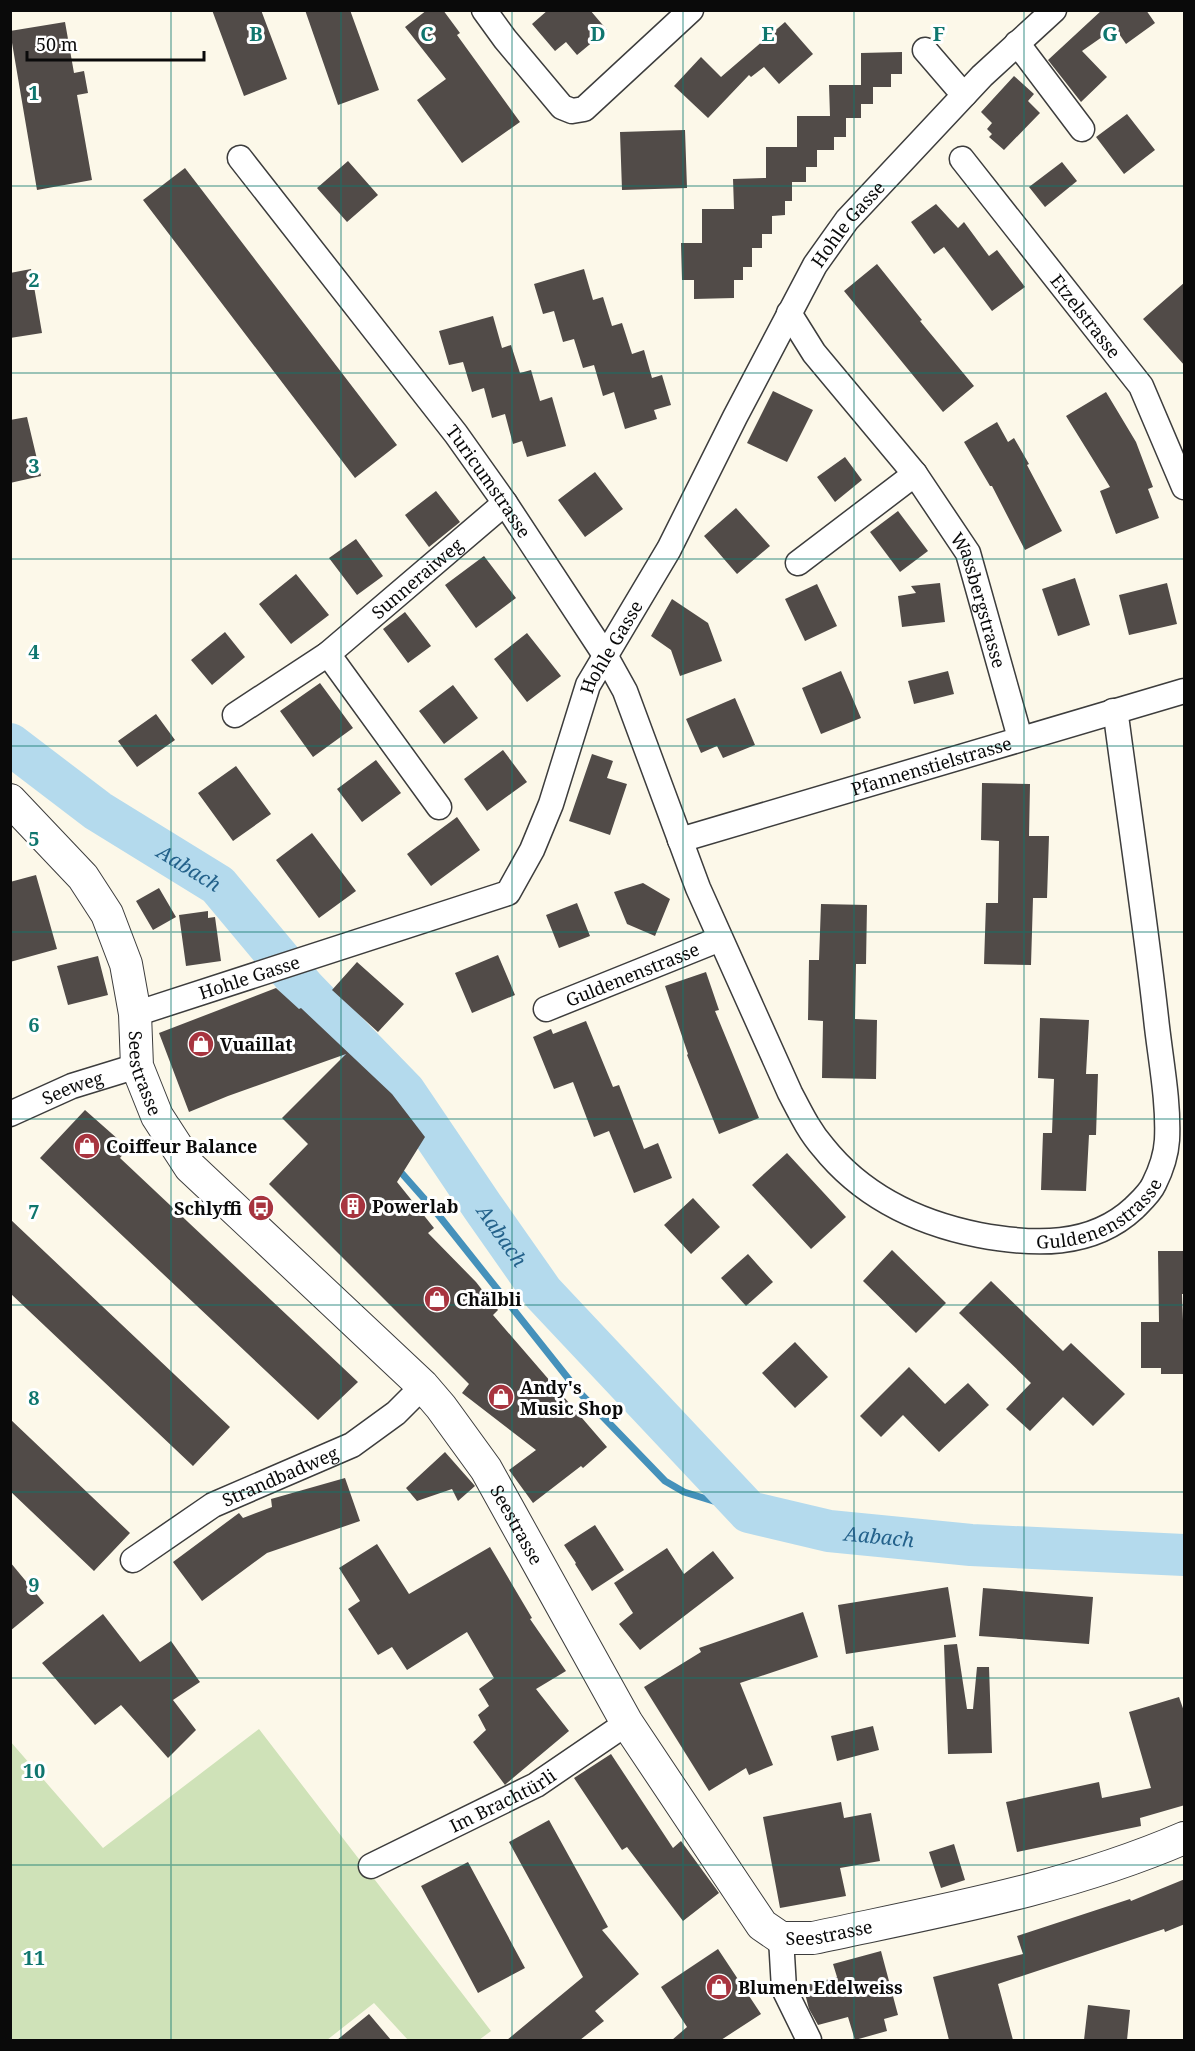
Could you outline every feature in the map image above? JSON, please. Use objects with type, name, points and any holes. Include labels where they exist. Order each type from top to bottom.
[{"type":"street","points":[[484,10],[505,39],[562,107],[572,111],[584,109],[691,10]]},
{"type":"street","name":"Hohle Gasse","points":[[135,1014],[508,893],[532,850],[551,804],[588,685],[669,549],[789,313],[816,265],[847,220],[965,94],[1054,10]]},
{"type":"street","points":[[1017,43],[1082,129]]},
{"type":"street","points":[[925,50],[965,94]]},
{"type":"street","name":"Turicumstrasse","points":[[240,158],[456,434],[505,503],[605,655],[625,691],[680,840]]},
{"type":"street","name":"Etzelstrasse","points":[[962,159],[1141,386],[1185,487]]},
{"type":"street","name":"Wassbergstrasse","points":[[789,313],[814,353],[915,474],[968,553],[1020,738]]},
{"type":"street","points":[[798,563],[915,474]]},
{"type":"street","name":"Sunneraiweg","points":[[235,715],[328,654],[505,503]]},
{"type":"street","points":[[328,654],[439,807]]},
{"type":"street","name":"Pfannenstielstrasse","points":[[680,840],[1185,691]]},
{"type":"street","name":"Guldenenstrasse","points":[[680,840],[720,939],[789,1093],[823,1148],[844,1170],[895,1208],[979,1235],[1062,1241],[1086,1237],[1124,1217],[1153,1187],[1163,1164],[1167,1122],[1148,956],[1117,723],[1113,711]]},
{"type":"street","name":"Seestrasse","points":[[10,800],[83,876],[107,914],[126,964],[135,1014],[137,1066],[157,1116],[190,1167],[423,1386],[441,1407],[486,1469],[627,1723],[762,1924],[781,1938],[813,1938],[1047,1887],[1093,1873],[1185,1838]]},
{"type":"street","name":"Guldenenstrasse","points":[[546,1009],[720,939]]},
{"type":"street","name":"Seeweg","points":[[10,1114],[72,1086],[137,1066]]},
{"type":"street","name":"Strandbadweg","points":[[133,1560],[213,1504],[352,1445],[396,1413],[423,1386]]},
{"type":"street","name":"Im Brachtürli","points":[[371,1866],[536,1785],[627,1723]]},
{"type":"street","points":[[781,1938],[784,1989],[809,2040]]},
{"type":"green space","points":[[259,1729],[491,2031],[479,2040],[408,2040],[374,2003],[327,2040],[11,2040],[10,1741],[103,1848]]},
{"type":"building","points":[[212,10],[261,10],[287,79],[244,96]]},
{"type":"building","points":[[305,10],[350,10],[379,90],[338,105]]},
{"type":"building","points":[[427,10],[443,10],[460,33],[457,35],[520,122],[462,163],[417,100],[446,79],[405,27]]},
{"type":"building","points":[[548,10],[590,10],[607,30],[577,55],[566,42],[555,51],[532,24]]},
{"type":"building","points":[[1102,10],[1146,10],[1155,23],[1126,44],[1115,28],[1082,51],[1107,77],[1081,102],[1048,60]]},
{"type":"building","points":[[65,22],[74,73],[84,71],[88,93],[77,95],[92,180],[37,190],[10,31]]},
{"type":"building","points":[[785,22],[813,54],[779,84],[764,67],[751,77],[749,75],[708,118],[674,86],[701,57],[721,77]]},
{"type":"building","points":[[902,52],[902,74],[891,74],[891,87],[873,87],[873,104],[861,104],[861,118],[846,118],[846,137],[834,137],[834,150],[817,150],[817,167],[806,167],[806,182],[792,182],[792,201],[785,201],[785,215],[772,216],[772,234],[762,234],[762,248],[752,248],[752,267],[743,267],[743,280],[734,280],[734,298],[694,299],[694,280],[682,280],[681,243],[702,243],[702,209],[734,209],[733,179],[766,178],[766,147],[797,147],[797,116],[830,116],[829,85],[861,85],[861,53]]},
{"type":"building","points":[[1014,76],[1034,94],[1028,101],[1040,113],[1004,150],[989,137],[992,134],[987,129],[992,123],[981,112]]},
{"type":"building","points":[[1127,114],[1155,150],[1124,174],[1096,137]]},
{"type":"building","points":[[685,130],[687,188],[622,190],[620,132]]},
{"type":"building","points":[[348,161],[378,195],[347,222],[317,188]]},
{"type":"building","points":[[1062,162],[1077,181],[1045,207],[1029,187]]},
{"type":"building","points":[[185,168],[397,445],[355,478],[143,200]]},
{"type":"building","points":[[936,204],[958,228],[964,222],[989,256],[997,250],[1025,287],[992,311],[944,247],[934,254],[911,222]]},
{"type":"building","points":[[877,264],[922,320],[920,321],[974,386],[943,412],[844,291]]},
{"type":"building","points":[[31,269],[42,333],[10,338],[10,273]]},
{"type":"building","points":[[584,269],[593,300],[603,297],[612,326],[622,323],[632,354],[644,350],[652,378],[662,375],[671,405],[654,410],[657,419],[625,429],[614,392],[603,396],[594,365],[583,368],[574,339],[563,342],[554,311],[543,314],[534,284]]},
{"type":"building","points":[[1185,282],[1185,366],[1143,319]]},
{"type":"building","points":[[493,316],[502,348],[511,345],[520,373],[531,370],[540,401],[552,397],[566,446],[527,457],[522,441],[513,444],[505,414],[492,418],[484,388],[472,392],[463,362],[449,365],[439,331]]},
{"type":"building","points":[[773,391],[813,410],[787,462],[747,443]]},
{"type":"building","points":[[1106,392],[1136,442],[1153,487],[1148,489],[1159,518],[1116,534],[1100,491],[1110,487],[1066,416]]},
{"type":"building","points":[[27,417],[41,476],[10,483],[10,420]]},
{"type":"building","points":[[997,422],[1008,442],[1014,438],[1062,531],[1025,550],[992,486],[964,442]]},
{"type":"building","points":[[845,457],[862,480],[835,502],[817,477]]},
{"type":"building","points":[[595,472],[623,509],[585,537],[558,500]]},
{"type":"building","points":[[436,491],[460,522],[429,547],[405,515]]},
{"type":"building","points":[[736,508],[770,546],[737,574],[704,536]]},
{"type":"building","points":[[898,511],[928,551],[900,572],[870,532]]},
{"type":"building","points":[[356,539],[383,576],[357,595],[329,558]]},
{"type":"building","points":[[484,556],[516,598],[476,628],[445,585]]},
{"type":"building","points":[[296,574],[329,615],[291,644],[259,604]]},
{"type":"building","points":[[1075,578],[1090,625],[1058,636],[1042,589]]},
{"type":"building","points":[[940,583],[945,622],[902,627],[898,596],[916,593],[911,586]]},
{"type":"building","points":[[1167,583],[1177,624],[1129,635],[1119,595]]},
{"type":"building","points":[[817,584],[837,626],[805,641],[785,599]]},
{"type":"building","points":[[672,599],[708,623],[722,661],[680,676],[671,650],[651,636]]},
{"type":"building","points":[[405,612],[431,646],[408,663],[383,629]]},
{"type":"building","points":[[225,632],[245,657],[212,685],[191,660]]},
{"type":"building","points":[[527,633],[561,676],[527,702],[494,659]]},
{"type":"building","points":[[841,671],[861,718],[821,734],[802,688]]},
{"type":"building","points":[[948,671],[954,694],[914,704],[908,681]]},
{"type":"building","points":[[320,683],[353,728],[313,757],[280,711]]},
{"type":"building","points":[[453,685],[478,718],[444,744],[419,711]]},
{"type":"building","points":[[735,698],[755,745],[723,758],[717,746],[701,753],[686,719]]},
{"type":"building","points":[[156,714],[175,740],[137,767],[118,741]]},
{"type":"building","points":[[503,750],[527,782],[487,811],[464,779]]},
{"type":"building","points":[[592,754],[613,761],[607,778],[627,784],[610,835],[569,821]]},
{"type":"building","points":[[376,760],[401,793],[362,822],[337,789]]},
{"type":"building","points":[[236,766],[271,814],[233,841],[198,793]]},
{"type":"building","points":[[982,783],[1030,784],[1029,836],[1049,836],[1047,898],[1033,898],[1031,965],[984,964],[986,903],[998,903],[999,841],[981,840]]},
{"type":"building","points":[[457,817],[480,850],[431,886],[407,854]]},
{"type":"building","points":[[312,833],[356,891],[319,918],[276,860]]},
{"type":"building","points":[[36,875],[57,949],[10,962],[10,882]]},
{"type":"building","points":[[643,883],[670,899],[655,936],[627,924],[614,892]]},
{"type":"building","points":[[159,888],[176,917],[153,930],[136,901]]},
{"type":"building","points":[[577,903],[590,936],[559,948],[546,915]]},
{"type":"building","points":[[821,904],[867,905],[866,964],[856,964],[855,1019],[877,1020],[876,1079],[822,1078],[823,1021],[808,1020],[809,960],[819,960]]},
{"type":"building","points":[[208,911],[208,918],[215,917],[221,961],[186,966],[179,915]]},
{"type":"building","points":[[498,955],[515,995],[472,1013],[455,973]]},
{"type":"building","points":[[98,956],[108,995],[68,1005],[57,966]]},
{"type":"building","points":[[357,962],[404,1004],[378,1032],[332,990]]},
{"type":"building","points":[[706,972],[719,1010],[715,1011],[759,1118],[719,1134],[687,1055],[665,986]]},
{"type":"building","points":[[276,988],[299,1009],[301,1008],[392,1094],[425,1137],[397,1182],[434,1228],[428,1233],[476,1282],[498,1310],[493,1315],[607,1447],[583,1468],[581,1466],[533,1503],[509,1470],[536,1450],[462,1393],[469,1384],[269,1184],[308,1144],[282,1118],[346,1054],[189,1112],[159,1033]]},
{"type":"building","points":[[1040,1018],[1089,1020],[1086,1074],[1098,1074],[1096,1135],[1089,1135],[1086,1191],[1041,1190],[1043,1133],[1052,1133],[1054,1079],[1038,1078]]},
{"type":"building","points":[[586,1021],[613,1087],[619,1085],[644,1149],[658,1143],[672,1178],[634,1193],[609,1131],[594,1137],[573,1082],[554,1089],[533,1037],[551,1029],[553,1034]]},
{"type":"building","points":[[85,1110],[128,1148],[120,1158],[358,1382],[318,1420],[40,1158]]},
{"type":"building","points":[[787,1153],[846,1217],[811,1249],[752,1185]]},
{"type":"building","points":[[693,1198],[720,1227],[691,1254],[664,1225]]},
{"type":"building","points":[[10,1219],[230,1427],[193,1466],[10,1293]]},
{"type":"building","points":[[892,1250],[946,1303],[916,1333],[863,1281]]},
{"type":"building","points":[[1158,1251],[1185,1251],[1185,1294],[1182,1294],[1185,1374],[1161,1374],[1161,1368],[1141,1368],[1141,1322],[1159,1322]]},
{"type":"building","points":[[748,1254],[773,1282],[746,1306],[721,1278]]},
{"type":"building","points":[[991,1281],[1063,1351],[1071,1343],[1125,1394],[1093,1426],[1063,1397],[1030,1431],[1006,1409],[1031,1383],[959,1313]]},
{"type":"building","points":[[795,1342],[828,1377],[795,1408],[762,1373]]},
{"type":"building","points":[[909,1367],[945,1404],[968,1383],[989,1405],[939,1452],[903,1415],[881,1437],[860,1416]]},
{"type":"building","points":[[10,1419],[130,1533],[94,1571],[10,1491]]},
{"type":"building","points":[[445,1452],[475,1486],[458,1501],[452,1489],[417,1501],[406,1488]]},
{"type":"building","points":[[345,1478],[360,1521],[267,1553],[202,1601],[173,1562],[239,1513],[243,1518],[272,1507],[271,1499]]},
{"type":"building","points":[[595,1525],[624,1570],[592,1591],[564,1545]]},
{"type":"building","points":[[377,1544],[409,1594],[490,1547],[532,1618],[530,1619],[566,1671],[536,1689],[569,1731],[505,1785],[473,1742],[486,1730],[478,1715],[489,1706],[479,1689],[494,1678],[467,1632],[407,1670],[392,1647],[378,1655],[348,1609],[360,1601],[339,1568]]},
{"type":"building","points":[[667,1548],[684,1574],[713,1551],[734,1578],[640,1650],[619,1624],[633,1613],[614,1583]]},
{"type":"building","points":[[10,1562],[44,1603],[10,1631]]},
{"type":"building","points":[[948,1587],[956,1637],[846,1654],[838,1605]]},
{"type":"building","points":[[983,1588],[1093,1597],[1089,1644],[979,1636]]},
{"type":"building","points":[[803,1612],[818,1657],[740,1683],[773,1765],[749,1775],[746,1768],[709,1791],[644,1687],[701,1652],[699,1648]]},
{"type":"building","points":[[103,1614],[140,1662],[171,1641],[200,1682],[173,1700],[196,1730],[168,1758],[121,1705],[95,1725],[42,1663]]},
{"type":"building","points":[[957,1644],[967,1709],[973,1709],[977,1667],[989,1667],[992,1753],[948,1754],[944,1645]]},
{"type":"building","points":[[1179,1697],[1185,1714],[1185,1805],[1140,1818],[1141,1826],[1017,1852],[1006,1802],[1099,1782],[1102,1798],[1151,1788],[1129,1712]]},
{"type":"building","points":[[873,1726],[879,1750],[837,1761],[831,1736]]},
{"type":"building","points":[[611,1754],[673,1848],[681,1841],[719,1893],[683,1921],[627,1847],[622,1850],[574,1778]]},
{"type":"building","points":[[841,1802],[844,1818],[871,1813],[880,1861],[840,1868],[846,1896],[780,1908],[763,1817]]},
{"type":"building","points":[[549,1820],[608,1927],[602,1930],[639,1974],[595,2011],[604,2021],[580,2040],[507,2040],[583,1977],[509,1842]]},
{"type":"building","points":[[954,1844],[965,1880],[941,1888],[929,1852]]},
{"type":"building","points":[[468,1862],[525,1968],[478,1993],[421,1886]]},
{"type":"building","points":[[1185,1879],[1185,1924],[998,1984],[1013,2040],[949,2040],[933,1977],[1023,1954],[1017,1936],[1130,1899],[1131,1901]]},
{"type":"building","points":[[718,1949],[761,2014],[721,2040],[672,2040],[687,2027],[661,1987]]},
{"type":"building","points":[[881,1951],[898,2015],[884,2019],[887,2031],[855,2040],[848,2017],[818,2025],[809,2009],[803,1986],[837,1977],[833,1964]]},
{"type":"building","points":[[1088,2005],[1130,2010],[1127,2040],[1084,2040]]},
{"type":"building","points":[[369,2014],[391,2040],[337,2040]]},
{"type":"waterway","name":"Aabach","points":[[10,744],[98,811],[218,885],[305,989],[405,1092],[543,1293],[749,1512],[829,1531],[971,1545],[1184,1555]]},
{"type":"waterway","points":[[263,938],[268,966]]},
{"type":"waterway","points":[[398,1169],[436,1212],[579,1392],[665,1481],[684,1492],[749,1512]]},
{"type":"place","name":"Vuaillat","points":[[201,1044]]},
{"type":"place","name":"Coiffeur Balance","points":[[87,1146]]},
{"type":"place","name":"Powerlab","points":[[353,1206]]},
{"type":"place","name":"Schlyffi","points":[[261,1208]]},
{"type":"place","name":"Chälbli","points":[[437,1299]]},
{"type":"place","name":"Andy's Music Shop","points":[[501,1397]]},
{"type":"place","name":"Blumen Edelweiss","points":[[719,1987]]}]
